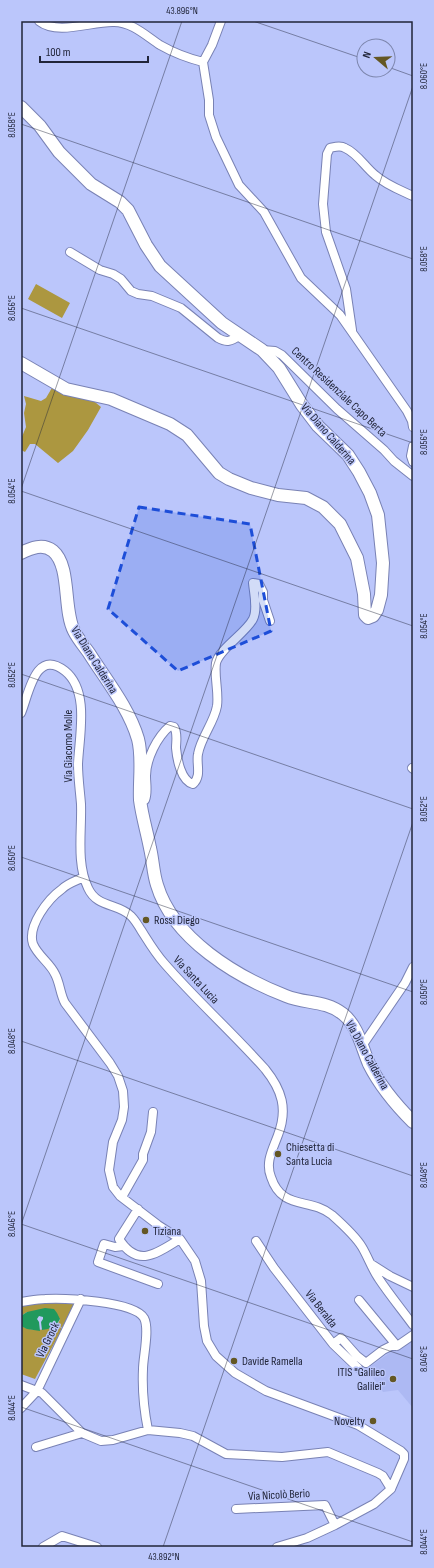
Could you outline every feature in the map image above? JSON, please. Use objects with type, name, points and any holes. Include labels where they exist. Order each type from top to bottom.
[{"type":"main road","name":"Via Diano Calderina","points":[[21,107],[40,126],[59,152],[91,184],[120,202],[128,210],[146,245],[160,266],[222,323],[239,336],[262,350],[278,368],[302,405],[318,426],[348,455],[370,493],[378,515],[383,563],[380,595],[377,610],[373,616],[368,618],[365,615],[364,594],[357,558],[350,542],[340,524],[323,507],[306,498],[278,495],[251,488],[229,479],[219,473],[187,435],[160,418],[111,399],[66,389],[21,364]]},
{"type":"main road","name":"Via Diano Calderina","points":[[21,553],[31,548],[42,547],[53,551],[60,561],[65,578],[68,610],[73,630],[116,695],[132,723],[140,751],[140,801],[157,885],[163,901],[176,922],[209,954],[255,982],[305,1002],[317,1002],[331,1006],[345,1016],[355,1030],[369,1064],[378,1080],[400,1109],[413,1122]]},
{"type":"street","points":[[39,21],[44,25],[62,28],[115,22],[125,24],[137,29],[186,58],[203,62]]},
{"type":"street","points":[[221,21],[212,45],[203,62],[209,100],[209,115],[216,137],[228,158],[239,185],[264,212],[301,278],[340,315],[407,411],[413,427]]},
{"type":"street","points":[[353,333],[346,289],[326,232],[323,204],[327,154],[330,148],[337,146],[345,148],[358,157],[374,174],[388,185],[413,196]]},
{"type":"street","points":[[70,252],[100,270],[113,274],[121,279],[131,291],[138,294],[152,296],[182,308],[224,342],[231,341],[239,336]]},
{"type":"street","name":"Centro Residenziale Capo Berta","points":[[262,350],[274,351],[282,355],[337,409],[384,450],[394,462],[413,476]]},
{"type":"street","points":[[413,446],[410,456],[413,462]]},
{"type":"street","points":[[140,801],[144,800],[147,796],[146,770],[150,754],[163,733],[170,726],[174,727],[176,730],[177,753],[181,771],[188,782],[193,784],[196,780],[198,776],[198,755],[202,741],[217,707],[218,693],[216,662],[250,625],[254,618],[255,602],[253,583],[259,584],[262,589],[265,606],[270,621]]},
{"type":"street","name":"Via Giacomo Molle","points":[[21,713],[36,672],[41,668],[50,665],[58,667],[70,676],[78,693],[80,707],[81,740],[78,765],[81,808],[80,852],[84,877]]},
{"type":"street","points":[[84,877],[71,882],[57,892],[35,922],[32,936],[35,948],[56,975],[61,995],[65,1003],[118,1076],[123,1090],[124,1107],[122,1120],[114,1138],[109,1170],[113,1187],[122,1198],[158,1226],[180,1239],[195,1261],[201,1281],[204,1326],[208,1341],[216,1356],[236,1373],[266,1391],[358,1425],[401,1450],[404,1454],[404,1459],[389,1486],[374,1504],[307,1538],[277,1547]]},
{"type":"street","name":"Via Santa Lucia","points":[[84,877],[90,892],[97,899],[130,914],[162,960],[184,986],[265,1070],[278,1086],[282,1100],[282,1122],[268,1162],[269,1174],[277,1190],[294,1202],[311,1204],[327,1211],[360,1245],[377,1277],[413,1325]]},
{"type":"street","points":[[362,1046],[405,983],[413,968]]},
{"type":"street","points":[[122,1198],[143,1160],[143,1154],[151,1132],[153,1112]]},
{"type":"street","points":[[138,1209],[118,1239],[128,1250],[140,1256],[150,1256],[180,1239]]},
{"type":"street","name":"Via Beralda","points":[[256,1241],[274,1268],[333,1344],[341,1338],[357,1356],[366,1363],[383,1350],[391,1346],[397,1346],[413,1335]]},
{"type":"street","points":[[123,1246],[115,1248],[104,1244],[98,1262],[158,1284]]},
{"type":"street","name":"Via Santa Lucia","points":[[370,1263],[390,1276],[413,1287]]},
{"type":"street","points":[[21,1302],[45,1299],[81,1300],[128,1307],[138,1312],[144,1319],[146,1334],[143,1369],[144,1408],[148,1430]]},
{"type":"street","name":"Via Grock","points":[[21,1408],[37,1391],[81,1300]]},
{"type":"street","points":[[359,1300],[397,1346]]},
{"type":"street","points":[[333,1344],[358,1368]]},
{"type":"street","points":[[21,1385],[37,1391],[46,1397],[82,1434],[101,1441],[108,1441],[148,1430],[180,1433],[193,1436],[216,1450],[236,1456],[282,1458],[328,1452],[378,1472],[383,1476],[389,1486]]},
{"type":"street","points":[[36,1447],[82,1434]]},
{"type":"street","name":"Via Nicolò Berio","points":[[236,1509],[325,1505],[335,1525]]},
{"type":"street","points":[[43,1547],[62,1536],[97,1547]]},
{"type":"highlighted area","points":[[139,507],[250,524],[271,631],[178,671],[108,609]]},
{"type":"shaded area","points":[[36,284],[70,303],[62,318],[28,299]]},
{"type":"shaded area","points":[[53,386],[90,398],[101,407],[88,430],[73,451],[58,463],[35,444],[30,444],[25,452],[21,450],[21,439],[26,427],[24,413],[26,404],[24,396],[41,401],[46,398]]},
{"type":"shaded area","points":[[36,1302],[77,1302],[62,1328],[58,1324],[60,1319],[27,1312],[21,1316],[21,1305]]},
{"type":"shaded area","points":[[45,1308],[54,1309],[57,1313],[60,1319],[55,1326],[42,1330],[41,1322],[43,1317],[39,1316],[37,1319],[39,1322],[40,1331],[27,1329],[21,1326],[21,1316],[27,1312]]},
{"type":"shaded area","points":[[57,1324],[62,1329],[35,1379],[21,1374],[21,1326],[39,1330]]},
{"type":"shaded area","name":"ITIS \"Galileo Galilei\"","points":[[413,1336],[413,1408],[398,1390],[383,1392],[367,1369]]},
{"type":"place","name":"Rossi Diego","points":[[146,920]]},
{"type":"place","name":"Chiesetta di Santa Lucia","points":[[278,1154]]},
{"type":"place","name":"Tiziana","points":[[145,1231]]},
{"type":"place","name":"Davide Ramella","points":[[234,1361]]},
{"type":"place","name":"ITIS \"Galileo Galilei\"","points":[[393,1379]]},
{"type":"place","name":"Novelty","points":[[373,1421]]}]
